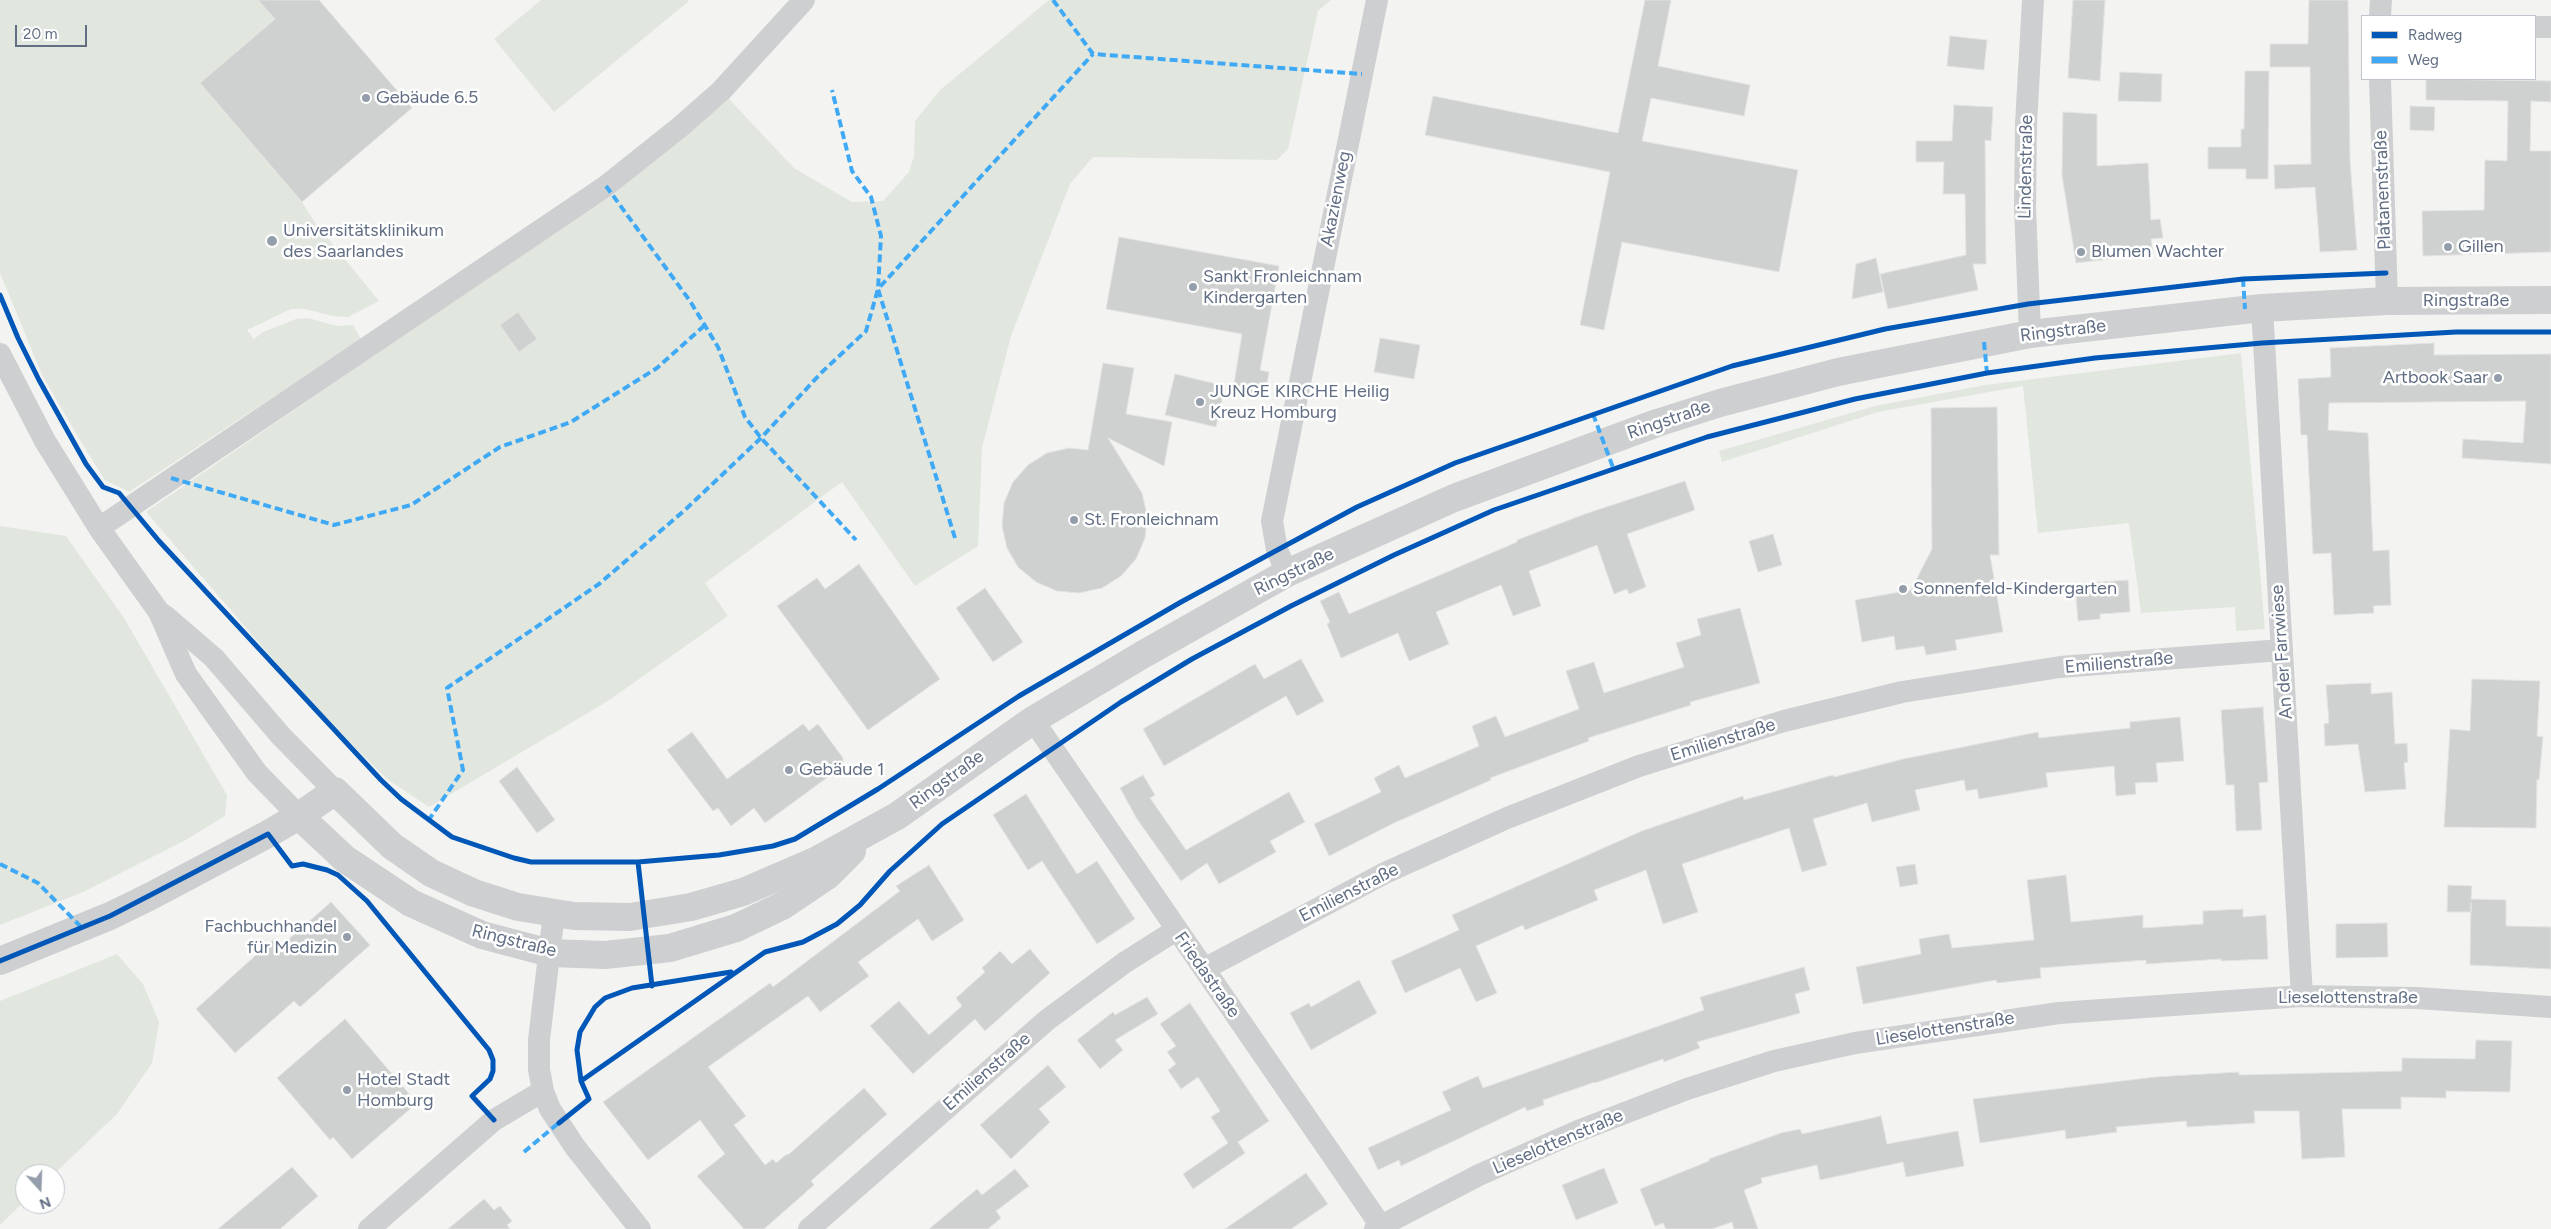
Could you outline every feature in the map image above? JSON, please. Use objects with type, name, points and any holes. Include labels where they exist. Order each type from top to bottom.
[{"type":"street","points":[[100,528],[606,186],[680,127],[721,91],[804,0]]},
{"type":"street","name":"Akazienweg","points":[[1287,573],[1277,550],[1272,521],[1377,0]]},
{"type":"street","name":"Lindenstraße","points":[[2030,334],[2025,207],[2026,124],[2033,0]]},
{"type":"street","points":[[2380,15],[2381,0]]},
{"type":"street","points":[[2536,27],[2551,27]]},
{"type":"street","name":"Platanenstraße","points":[[2380,80],[2387,301]]},
{"type":"street","name":"Ringstraße","points":[[335,791],[392,846],[431,873],[474,893],[518,907],[574,916],[630,916],[691,907],[743,892],[817,860],[897,816],[1033,720],[1142,655],[1287,573],[1454,498],[1648,426],[1720,402],[1838,372],[2030,334],[2262,308],[2387,301],[2551,300]]},
{"type":"street","name":"An der Farrwiese","points":[[2262,308],[2302,996]]},
{"type":"street","points":[[0,354],[45,441],[100,528],[159,612],[186,674],[257,773],[299,816]]},
{"type":"street","points":[[0,960],[110,916],[299,816],[335,791],[281,736],[214,658],[159,612]]},
{"type":"street","name":"Emilienstraße","points":[[1204,969],[1385,873],[1507,818],[1640,766],[1784,721],[1902,692],[2060,667],[2282,650]]},
{"type":"street","name":"Friedastraße","points":[[1033,720],[1380,1228]]},
{"type":"street","name":"Ringstraße","points":[[299,816],[345,859],[411,903],[482,935],[550,953],[605,955],[670,948],[736,928],[784,906],[827,876],[876,827]]},
{"type":"street","points":[[554,913],[539,1040],[539,1069],[544,1091],[550,1109],[575,1147],[640,1229]]},
{"type":"street","name":"Emilienstraße","points":[[809,1229],[1047,1020],[1124,963],[1176,930]]},
{"type":"street","name":"Lieselottenstraße","points":[[1380,1228],[1472,1178],[1578,1131],[1687,1089],[1774,1061],[1855,1043],[2059,1013],[2302,996],[2417,998],[2551,1007]]},
{"type":"street","points":[[369,1229],[494,1120],[544,1091]]},
{"type":"shaded area","points":[[0,0],[258,0],[275,19],[200,83],[302,202],[314,221],[379,301],[348,317],[333,316],[305,309],[291,309],[247,330],[254,339],[263,332],[296,319],[308,318],[337,326],[353,325],[361,339],[129,492],[105,480],[81,442],[42,375],[0,273]]},
{"type":"shaded area","points":[[541,0],[689,1],[554,112],[494,39]]},
{"type":"shaded area","points":[[1049,0],[1331,0],[1318,11],[1288,149],[1277,160],[1093,157],[1070,184],[1011,336],[982,448],[978,546],[915,586],[842,482],[705,583],[728,616],[608,701],[429,807],[387,779],[316,709],[146,512],[483,280],[613,195],[729,99],[794,168],[852,202],[883,201],[909,172],[914,156],[915,121],[940,90]]},
{"type":"shaded area","points":[[2241,353],[2265,629],[2236,631],[2235,607],[2141,613],[2129,523],[2038,533],[2023,386],[1878,412],[1722,462],[1719,451],[1875,406],[1985,385]]},
{"type":"shaded area","points":[[0,526],[66,536],[124,618],[227,795],[225,816],[184,841],[83,892],[0,925]]},
{"type":"shaded area","points":[[117,954],[143,984],[159,1022],[152,1063],[117,1114],[64,1164],[15,1164],[15,1211],[0,1225],[0,1001]]},
{"type":"building","name":"Gebäude 6.5","points":[[258,0],[319,0],[412,108],[302,202],[200,83],[275,19]]},
{"type":"building","points":[[1645,0],[1671,0],[1658,66],[1750,85],[1744,116],[1651,98],[1642,141],[1798,170],[1779,272],[1622,242],[1604,330],[1580,325],[1610,172],[1425,135],[1433,96],[1618,133]]},
{"type":"building","points":[[2073,0],[2105,0],[2100,81],[2068,78]]},
{"type":"building","points":[[2309,0],[2348,0],[2350,161],[2357,250],[2320,252],[2315,187],[2275,189],[2274,165],[2311,164],[2310,67],[2270,67],[2270,44],[2308,44]]},
{"type":"building","points":[[1950,36],[1987,40],[1984,70],[1947,66]]},
{"type":"building","points":[[2245,71],[2269,71],[2268,179],[2246,179],[2246,169],[2208,169],[2208,147],[2241,147],[2241,129],[2244,129]]},
{"type":"building","points":[[2120,72],[2162,74],[2161,102],[2118,101]]},
{"type":"building","points":[[2426,80],[2551,81],[2551,102],[2531,101],[2530,151],[2551,151],[2551,252],[2423,256],[2422,211],[2484,210],[2485,160],[2507,161],[2508,101],[2426,100]]},
{"type":"building","points":[[1954,105],[1993,107],[1991,141],[1985,140],[1986,264],[1973,264],[1978,290],[1888,309],[1880,274],[1966,255],[1965,194],[1943,194],[1944,162],[1916,162],[1916,141],[1952,141]]},
{"type":"building","points":[[2410,106],[2435,107],[2434,131],[2410,130]]},
{"type":"building","points":[[2063,112],[2097,114],[2097,166],[2148,163],[2151,220],[2160,219],[2163,238],[2151,239],[2153,254],[2076,263],[2062,175]]},
{"type":"building","name":"Sankt Fronleichnam Kindergarten","points":[[1119,237],[1279,266],[1260,370],[1269,372],[1265,395],[1233,390],[1242,334],[1106,309]]},
{"type":"building","points":[[1876,258],[1883,292],[1852,299],[1856,264]]},
{"type":"building","points":[[518,312],[537,339],[519,352],[500,325]]},
{"type":"building","points":[[1380,338],[1420,345],[1414,379],[1374,372]]},
{"type":"building","points":[[2434,343],[2434,355],[2551,354],[2551,464],[2462,458],[2463,439],[2523,443],[2526,401],[2329,403],[2328,430],[2368,433],[2373,551],[2389,550],[2391,605],[2373,606],[2374,613],[2334,615],[2331,553],[2313,554],[2307,435],[2301,435],[2298,379],[2331,377],[2330,348]]},
{"type":"building","name":"St. Fronleichnam","points":[[1103,363],[1134,368],[1126,414],[1172,422],[1164,466],[1108,438],[1142,493],[1147,515],[1145,538],[1136,559],[1121,576],[1102,588],[1079,593],[1057,591],[1036,582],[1018,567],[1007,548],[1002,526],[1004,503],[1013,482],[1028,465],[1047,453],[1069,448],[1088,450]]},
{"type":"building","points":[[1175,374],[1225,386],[1216,427],[1165,415]]},
{"type":"building","points":[[1997,407],[1999,555],[1990,555],[2003,632],[1955,640],[1957,650],[1926,655],[1924,646],[1896,650],[1894,636],[1862,642],[1855,600],[1911,590],[1932,549],[1931,408]]},
{"type":"building","points":[[1685,481],[1695,510],[1627,534],[1646,587],[1629,594],[1627,589],[1614,594],[1597,545],[1529,571],[1541,606],[1513,616],[1501,585],[1436,612],[1449,644],[1409,661],[1398,633],[1341,658],[1327,624],[1330,622],[1320,601],[1339,592],[1349,614],[1517,542],[1517,540],[1585,514]]},
{"type":"building","points":[[1773,534],[1782,565],[1758,572],[1749,541]]},
{"type":"building","points":[[859,564],[940,679],[868,730],[777,606],[817,578],[825,589]]},
{"type":"building","points":[[2128,580],[2130,612],[2100,614],[2100,619],[2078,621],[2075,584]]},
{"type":"building","points":[[985,588],[1023,642],[993,662],[956,608]]},
{"type":"building","points":[[1740,608],[1760,683],[1690,702],[1691,705],[1588,738],[1589,741],[1490,778],[1491,780],[1394,823],[1329,856],[1314,824],[1381,792],[1374,778],[1399,765],[1405,778],[1479,746],[1472,726],[1496,716],[1505,737],[1579,709],[1566,671],[1594,662],[1604,693],[1684,667],[1676,643],[1701,635],[1697,619]]},
{"type":"building","points":[[1301,659],[1324,701],[1297,716],[1286,696],[1164,766],[1143,729],[1255,664],[1264,679]]},
{"type":"building","points":[[2472,679],[2540,681],[2537,736],[2543,737],[2539,780],[2537,779],[2536,828],[2444,827],[2450,729],[2470,731]]},
{"type":"building","points":[[2371,683],[2371,694],[2392,692],[2395,744],[2407,743],[2408,762],[2404,763],[2406,789],[2365,792],[2358,744],[2325,746],[2324,724],[2329,723],[2326,685]]},
{"type":"building","points":[[2263,707],[2268,782],[2259,783],[2262,830],[2236,831],[2234,785],[2226,785],[2221,710]]},
{"type":"building","points":[[2180,717],[2184,761],[2156,763],[2158,782],[2135,783],[2136,794],[2116,796],[2114,766],[2046,773],[2048,787],[1979,799],[1977,789],[1966,791],[1964,780],[1915,790],[1920,810],[1872,822],[1867,803],[1813,819],[1827,865],[1802,872],[1789,828],[1682,864],[1698,912],[1663,924],[1646,870],[1594,890],[1598,900],[1525,930],[1523,925],[1476,946],[1497,993],[1476,1002],[1460,968],[1405,993],[1391,961],[1459,930],[1452,915],[1642,831],[1743,796],[1744,800],[1833,775],[1834,777],[1903,759],[2038,732],[2039,738],[2130,728],[2130,722]]},
{"type":"building","name":"Gebäude 1","points":[[803,724],[809,731],[818,724],[843,758],[843,766],[765,823],[754,808],[731,826],[718,808],[713,811],[667,750],[692,732],[727,779]]},
{"type":"building","points":[[517,767],[555,820],[537,833],[499,781]]},
{"type":"building","points":[[1143,775],[1155,795],[1150,798],[1186,850],[1289,792],[1305,822],[1270,841],[1276,852],[1219,884],[1207,863],[1181,881],[1137,819],[1120,788]]},
{"type":"building","points":[[1026,794],[1077,874],[1097,861],[1135,919],[1097,944],[1042,861],[1028,870],[993,815]]},
{"type":"building","points":[[1915,864],[1918,884],[1900,887],[1896,867]]},
{"type":"building","points":[[929,865],[964,920],[932,941],[918,919],[858,962],[869,976],[820,1012],[808,996],[708,1067],[746,1116],[734,1125],[765,1165],[773,1159],[776,1163],[788,1155],[864,1088],[887,1114],[811,1181],[814,1185],[764,1229],[744,1229],[697,1176],[725,1154],[700,1120],[648,1160],[603,1102],[770,983],[773,987],[900,891],[896,886]]},
{"type":"building","points":[[2066,875],[2071,922],[2143,915],[2143,928],[2203,924],[2203,911],[2243,909],[2243,917],[2266,915],[2268,959],[2221,961],[2221,959],[2146,964],[2146,960],[2040,968],[2041,978],[1997,983],[1996,980],[1863,1004],[1856,967],[1921,954],[1919,939],[1949,934],[1952,948],[2034,940],[2027,880]]},
{"type":"building","points":[[2448,885],[2472,886],[2471,899],[2506,900],[2506,926],[2551,927],[2551,969],[2470,965],[2471,912],[2447,912]]},
{"type":"building","points":[[331,902],[370,945],[300,1007],[294,1001],[235,1053],[196,1009],[275,938],[281,946]]},
{"type":"building","points":[[2387,923],[2388,957],[2336,958],[2336,924]]},
{"type":"building","points":[[1030,949],[1050,973],[985,1031],[975,1019],[913,1074],[870,1026],[899,1001],[929,1035],[962,1006],[956,998],[985,972],[982,968],[1000,951],[1012,964]]},
{"type":"building","points":[[1804,967],[1810,990],[1795,994],[1800,1013],[1697,1042],[1700,1048],[1664,1062],[1663,1059],[1543,1100],[1544,1105],[1527,1111],[1525,1107],[1401,1166],[1399,1160],[1378,1170],[1368,1148],[1451,1110],[1442,1092],[1478,1076],[1483,1088],[1704,1010],[1700,997]]},
{"type":"building","points":[[1359,980],[1377,1013],[1311,1050],[1290,1013],[1309,1003],[1311,1007]]},
{"type":"building","points":[[1147,997],[1158,1014],[1115,1040],[1123,1050],[1100,1069],[1077,1040],[1113,1012],[1115,1015]]},
{"type":"building","points":[[1190,1003],[1269,1121],[1238,1142],[1245,1153],[1193,1189],[1183,1174],[1228,1143],[1211,1117],[1220,1111],[1198,1077],[1181,1089],[1168,1070],[1176,1064],[1167,1052],[1176,1046],[1160,1024]]},
{"type":"building","name":"Hotel Stadt Homburg","points":[[345,1019],[417,1103],[352,1159],[333,1137],[330,1140],[277,1078]]},
{"type":"building","points":[[2476,1040],[2512,1041],[2510,1092],[2446,1091],[2446,1098],[2401,1097],[2401,1109],[2342,1109],[2345,1157],[2302,1159],[2299,1111],[2254,1111],[2255,1123],[2187,1127],[2186,1121],[2116,1127],[2117,1132],[2066,1139],[2065,1130],[1980,1143],[1973,1099],[2155,1077],[2239,1072],[2239,1075],[2402,1071],[2402,1058],[2475,1059]]},
{"type":"building","points":[[1048,1065],[1066,1087],[1039,1109],[1050,1122],[1011,1159],[980,1125]]},
{"type":"building","points":[[1881,1116],[1887,1144],[1958,1131],[1964,1166],[1906,1177],[1903,1162],[1820,1180],[1817,1165],[1761,1178],[1762,1183],[1744,1190],[1758,1229],[1734,1229],[1732,1222],[1712,1229],[1666,1229],[1663,1223],[1655,1226],[1640,1189],[1709,1161],[1709,1159],[1781,1133],[1800,1129],[1802,1134]]},
{"type":"building","points":[[292,1167],[318,1196],[280,1229],[218,1229]]},
{"type":"building","points":[[1604,1168],[1618,1203],[1576,1220],[1562,1185]]},
{"type":"building","points":[[1015,1169],[1029,1186],[996,1211],[1001,1218],[988,1229],[929,1229],[977,1189],[982,1195]]},
{"type":"building","points":[[1306,1173],[1328,1204],[1291,1229],[1225,1229]]},
{"type":"building","points":[[484,1199],[494,1210],[500,1206],[512,1221],[507,1225],[510,1229],[448,1229]]},
{"type":"marked path","points":[[1053,0],[1093,54],[1362,74]]},
{"type":"marked path","points":[[955,538],[878,289],[1093,54]]},
{"type":"marked path","points":[[428,821],[463,770],[447,688],[599,584],[686,509],[761,438],[822,372],[866,331],[878,289],[881,236],[871,197],[852,171],[832,90]]},
{"type":"marked path","points":[[606,186],[690,301],[718,347],[745,417],[761,438],[856,540]]},
{"type":"marked path","points":[[2243,279],[2245,309]]},
{"type":"marked path","points":[[171,478],[334,525],[411,505],[500,447],[571,422],[657,368],[705,325]]},
{"type":"marked path","points":[[1984,342],[1987,373]]},
{"type":"marked path","points":[[1593,414],[1614,470]]},
{"type":"marked path","points":[[0,864],[38,883],[82,928]]},
{"type":"marked path","points":[[524,1152],[561,1121]]},
{"type":"cycle path","points":[[0,295],[18,338],[39,380],[86,464],[103,487],[119,493],[159,541],[381,780],[401,799],[452,837],[514,858],[531,862],[638,862],[719,855],[773,846],[795,839],[878,789],[1019,696],[1181,602],[1357,507],[1455,463],[1732,366],[1885,329],[2028,304],[2243,279],[2386,273]]},
{"type":"cycle path","points":[[581,1081],[765,952],[803,942],[837,924],[860,905],[890,871],[942,824],[1121,702],[1192,659],[1291,606],[1394,555],[1494,510],[1707,437],[1855,399],[1987,373],[2095,358],[2262,343],[2456,332],[2551,332]]},
{"type":"cycle path","points":[[0,961],[110,916],[268,834],[292,866],[303,864],[338,875],[367,901],[489,1050],[493,1060],[493,1071],[490,1079],[472,1096],[494,1120]]},
{"type":"cycle path","points":[[638,862],[652,986]]},
{"type":"cycle path","points":[[559,1123],[589,1099],[581,1081],[577,1050],[580,1032],[595,1007],[605,998],[632,988],[731,972]]},
{"type":"place","name":"Gebäude 6.5","points":[[366,98]]},
{"type":"place","name":"Universitätsklinikum des Saarlandes","points":[[272,241]]},
{"type":"place","name":"Gillen","points":[[2448,247]]},
{"type":"place","name":"Blumen Wachter","points":[[2081,252]]},
{"type":"place","name":"Sankt Fronleichnam Kindergarten","points":[[1193,287]]},
{"type":"place","name":"Artbook Saar","points":[[2498,378]]},
{"type":"place","name":"JUNGE KIRCHE Heilig Kreuz Homburg","points":[[1200,402]]},
{"type":"place","name":"St. Fronleichnam","points":[[1074,520]]},
{"type":"place","name":"Sonnenfeld-Kindergarten","points":[[1903,589]]},
{"type":"place","name":"Gebäude 1","points":[[789,770]]},
{"type":"place","name":"Fachbuchhandel für Medizin","points":[[347,937]]},
{"type":"place","name":"Hotel Stadt Homburg","points":[[347,1090]]}]
